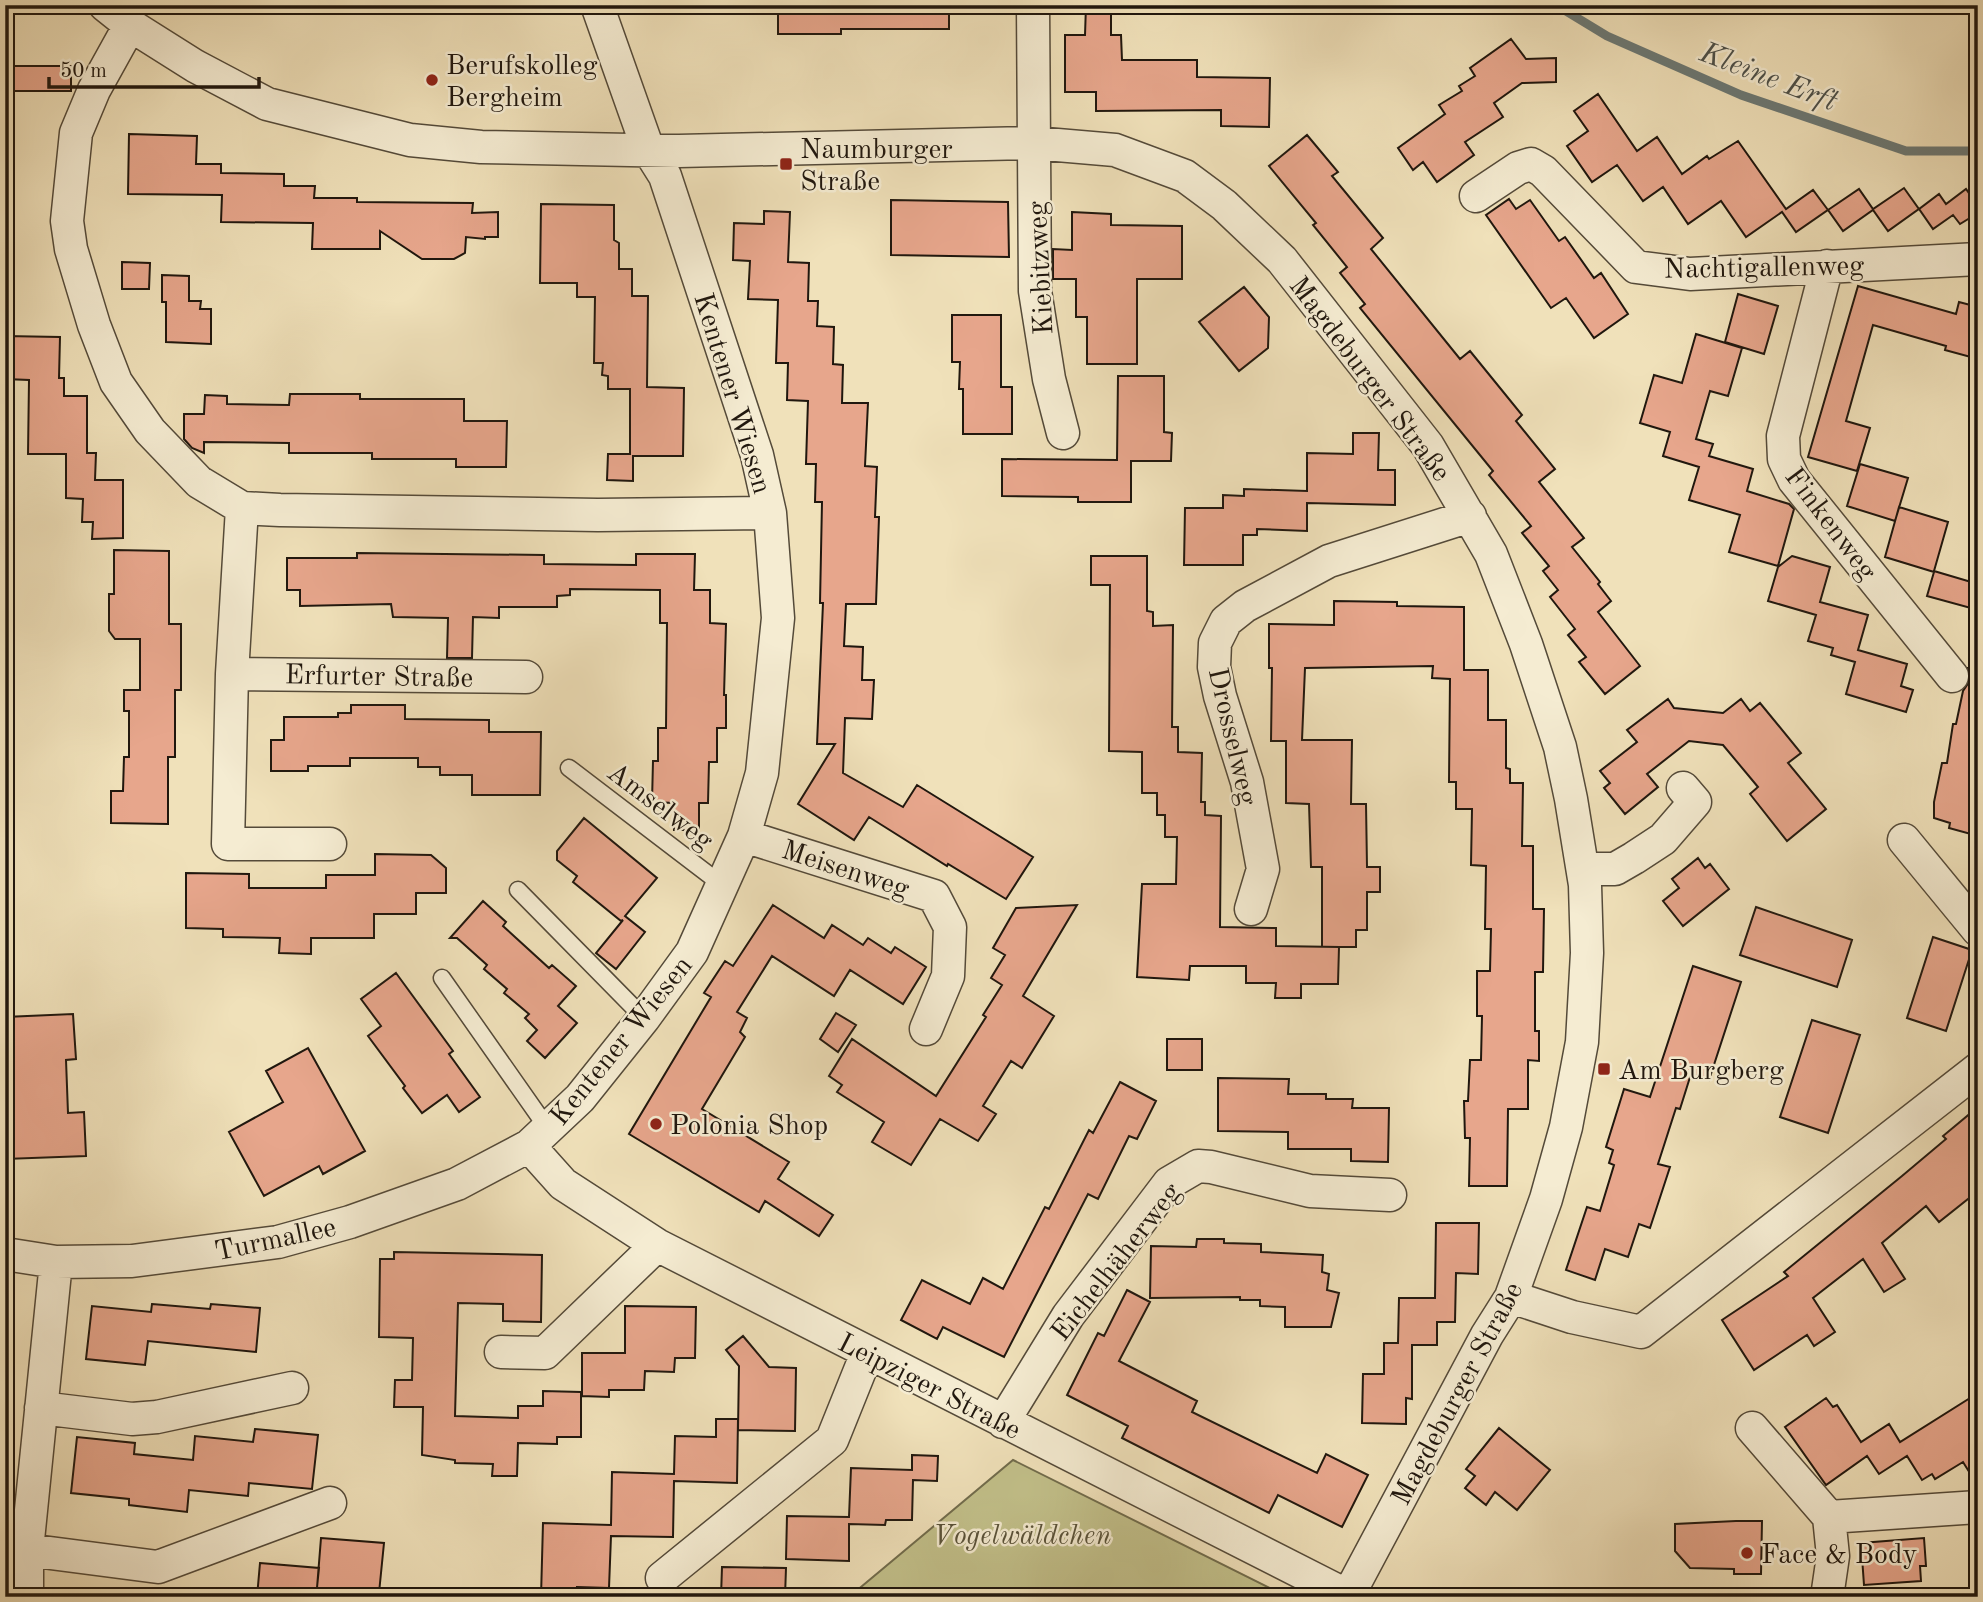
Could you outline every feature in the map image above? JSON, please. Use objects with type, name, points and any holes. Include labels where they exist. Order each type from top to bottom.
[{"type":"street","name":"Magdeburger Straße","points":[[105,5],[130,25],[195,66],[267,104],[410,140],[481,146],[692,150],[1034,143],[1115,150],[1185,176],[1224,205],[1282,260],[1428,446],[1491,554],[1526,644],[1560,747],[1583,869],[1587,953],[1582,1042],[1566,1127],[1546,1199],[1511,1297],[1474,1359],[1349,1596]]},
{"type":"street","name":"Kentener Wiesen","points":[[539,1138],[580,1098],[692,952],[744,836],[762,773],[778,618],[770,513],[757,455],[665,176],[648,149],[597,5]]},
{"type":"street","name":"Kiebitzweg","points":[[1033,5],[1035,291],[1049,379],[1063,433]]},
{"type":"street","points":[[130,25],[94,90],[76,134],[67,221],[71,249],[93,325],[116,382],[149,431],[199,482],[242,508],[598,515],[770,513]]},
{"type":"street","name":"Nachtigallenweg","points":[[1476,195],[1518,168],[1531,164],[1543,171],[1636,267],[1690,274],[1978,259]]},
{"type":"street","name":"Finkenweg","points":[[1827,265],[1783,436],[1784,459],[1794,480],[1952,676]]},
{"type":"street","points":[[242,508],[232,674],[228,844],[330,844]]},
{"type":"street","name":"Drosselweg","points":[[1251,909],[1263,869],[1247,782],[1220,696],[1214,667],[1215,643],[1226,621],[1245,606],[1329,561],[1470,516]]},
{"type":"street","name":"Erfurter Straße","points":[[232,674],[526,677]]},
{"type":"street","points":[[1583,869],[1615,869],[1664,839],[1695,803],[1683,789]]},
{"type":"street","name":"Meisenweg","points":[[744,836],[934,896],[950,927],[948,976],[926,1029]]},
{"type":"street","points":[[1904,840],[1978,930]]},
{"type":"street","points":[[1511,1297],[1572,1317],[1641,1332],[1978,1069]]},
{"type":"street","name":"Leipziger Straße","points":[[539,1138],[563,1184],[657,1245],[1349,1596]]},
{"type":"street","name":"Turmallee","points":[[5,1254],[56,1262],[132,1261],[200,1254],[307,1236],[457,1184],[539,1138]]},
{"type":"street","name":"Eichelhäherweg","points":[[1003,1422],[1068,1316],[1169,1183],[1198,1166],[1310,1191],[1390,1195]]},
{"type":"street","points":[[501,1352],[545,1353],[657,1245]]},
{"type":"street","points":[[27,1597],[27,1550],[56,1262]]},
{"type":"street","points":[[662,1578],[832,1440],[867,1353]]},
{"type":"street","points":[[41,1408],[132,1419],[158,1417],[292,1388]]},
{"type":"street","points":[[1752,1428],[1829,1517],[1833,1556],[1827,1597]]},
{"type":"street","points":[[27,1550],[158,1567],[330,1503]]},
{"type":"street","points":[[1829,1517],[1978,1507]]},
{"type":"lane","name":"Amselweg","points":[[569,768],[721,884]]},
{"type":"lane","points":[[518,890],[644,1018]]},
{"type":"lane","points":[[442,978],[539,1138]]},
{"type":"green space","name":"Vogelwäldchen","points":[[1013,1460],[1288,1597],[849,1597]]},
{"type":"building","points":[[778,5],[949,5],[949,29],[841,29],[841,34],[778,34]]},
{"type":"building","points":[[1086,5],[1111,5],[1111,35],[1121,35],[1122,60],[1197,60],[1197,77],[1270,78],[1269,127],[1221,126],[1221,110],[1096,111],[1096,92],[1065,92],[1065,35],[1085,35]]},
{"type":"building","points":[[1511,39],[1526,59],[1556,58],[1556,82],[1522,83],[1494,103],[1503,117],[1465,142],[1474,155],[1437,182],[1423,162],[1413,170],[1398,148],[1445,114],[1439,105],[1462,91],[1459,86],[1475,76],[1470,68]]},
{"type":"building","points":[[5,66],[71,66],[71,91],[5,91]]},
{"type":"building","points":[[1598,94],[1637,151],[1657,137],[1682,174],[1707,156],[1709,159],[1738,141],[1786,209],[1813,190],[1828,210],[1796,232],[1782,212],[1746,237],[1721,201],[1688,224],[1663,187],[1643,201],[1617,165],[1592,182],[1567,146],[1588,131],[1574,111]]},
{"type":"building","points":[[129,134],[197,136],[196,164],[221,164],[221,173],[284,174],[284,186],[315,186],[314,198],[357,198],[357,202],[473,203],[472,213],[498,212],[498,237],[466,237],[465,253],[454,259],[422,259],[380,231],[380,249],[312,249],[313,223],[221,222],[222,195],[128,194]]},
{"type":"building","points":[[1307,135],[1338,172],[1332,176],[1383,238],[1371,249],[1460,359],[1470,351],[1522,415],[1516,421],[1555,469],[1539,482],[1584,538],[1572,547],[1600,582],[1598,584],[1611,601],[1598,612],[1640,666],[1605,694],[1579,662],[1586,657],[1568,635],[1575,629],[1550,597],[1558,590],[1543,571],[1549,566],[1522,533],[1531,526],[1489,475],[1493,471],[1360,308],[1365,304],[1340,273],[1347,267],[1313,225],[1316,223],[1269,166]]},
{"type":"building","points":[[1904,188],[1919,209],[1888,231],[1873,210],[1843,231],[1828,210],[1859,189],[1873,209]]},
{"type":"building","points":[[1966,189],[1978,206],[1978,213],[1960,224],[1953,215],[1933,229],[1919,209],[1939,194],[1946,204]]},
{"type":"building","points":[[1509,199],[1516,209],[1530,200],[1559,241],[1565,237],[1594,278],[1601,273],[1628,314],[1594,338],[1566,298],[1551,308],[1486,215]]},
{"type":"building","points":[[891,200],[1008,202],[1009,257],[891,255]]},
{"type":"building","points":[[541,204],[614,205],[614,240],[619,243],[619,269],[632,269],[632,296],[648,296],[647,387],[684,388],[683,456],[633,456],[633,481],[607,480],[608,454],[630,454],[630,389],[608,389],[608,376],[602,375],[603,363],[594,363],[595,297],[577,297],[577,283],[540,283]]},
{"type":"building","points":[[764,211],[790,212],[788,262],[809,263],[808,301],[818,301],[817,326],[834,327],[833,364],[843,365],[842,403],[868,403],[865,466],[877,467],[875,517],[879,517],[876,604],[846,604],[844,646],[863,647],[862,680],[874,680],[872,719],[845,718],[843,773],[903,807],[917,785],[1033,857],[1006,899],[869,817],[854,840],[798,804],[835,744],[817,744],[823,603],[820,603],[822,502],[815,502],[816,464],[806,464],[808,401],[787,400],[788,363],[776,363],[778,300],[748,299],[750,261],[733,260],[734,223],[764,224]]},
{"type":"building","points":[[1072,212],[1111,214],[1111,225],[1182,226],[1182,279],[1137,279],[1137,364],[1087,364],[1087,317],[1076,317],[1076,279],[1053,279],[1053,249],[1072,250]]},
{"type":"building","points":[[122,262],[150,263],[149,289],[122,289]]},
{"type":"building","points":[[162,275],[189,276],[189,301],[201,301],[200,309],[211,309],[211,344],[166,342],[166,302],[162,302]]},
{"type":"building","points":[[1858,286],[1956,314],[1959,302],[1978,307],[1978,359],[1945,350],[1946,346],[1873,325],[1846,421],[1870,428],[1857,471],[1808,457]]},
{"type":"building","points":[[1244,287],[1269,317],[1268,348],[1239,371],[1199,322]]},
{"type":"building","points":[[1738,294],[1778,306],[1764,354],[1725,342]]},
{"type":"building","points":[[952,315],[1001,315],[1001,387],[1012,387],[1012,434],[963,434],[963,389],[959,389],[960,362],[952,362]]},
{"type":"building","points":[[1696,334],[1742,348],[1728,396],[1710,391],[1696,439],[1713,444],[1709,456],[1753,469],[1747,491],[1789,504],[1794,509],[1778,566],[1729,552],[1740,515],[1689,500],[1699,467],[1663,456],[1670,432],[1640,423],[1654,375],[1682,383]]},
{"type":"building","points":[[5,336],[60,337],[59,378],[64,378],[64,396],[87,396],[87,453],[96,453],[95,480],[123,480],[123,538],[92,539],[93,522],[82,522],[83,499],[66,498],[66,454],[28,454],[29,380],[5,379]]},
{"type":"building","points":[[1118,376],[1164,376],[1164,432],[1172,433],[1171,461],[1131,461],[1131,502],[1078,502],[1078,497],[1002,496],[1002,459],[1117,460]]},
{"type":"building","points":[[290,394],[360,394],[360,399],[464,399],[464,421],[507,421],[506,467],[456,467],[456,459],[372,459],[372,453],[289,453],[289,443],[204,442],[204,453],[192,448],[184,439],[184,414],[204,414],[205,395],[227,396],[227,404],[289,405]]},
{"type":"building","points":[[1353,433],[1379,433],[1378,470],[1395,470],[1395,505],[1307,503],[1307,531],[1257,529],[1257,535],[1243,535],[1243,565],[1184,565],[1185,508],[1223,508],[1223,495],[1244,496],[1244,489],[1307,491],[1307,453],[1353,454]]},
{"type":"building","points":[[1860,464],[1908,478],[1895,521],[1847,506]]},
{"type":"building","points":[[1899,507],[1948,522],[1934,571],[1978,584],[1978,610],[1927,596],[1934,572],[1885,557]]},
{"type":"building","points":[[114,550],[169,551],[169,624],[181,624],[181,690],[175,690],[175,757],[168,757],[168,824],[111,823],[111,791],[123,791],[124,757],[129,757],[129,711],[124,711],[124,690],[140,690],[140,639],[115,639],[109,631],[109,594],[114,594]]},
{"type":"building","points":[[357,553],[544,555],[544,564],[636,565],[636,554],[695,554],[694,590],[710,590],[710,623],[726,624],[726,728],[717,728],[717,762],[709,762],[708,803],[699,803],[699,830],[674,830],[674,803],[652,802],[653,761],[658,761],[658,728],[666,728],[667,623],[660,623],[660,590],[570,589],[570,595],[557,596],[557,607],[499,607],[499,618],[473,617],[472,658],[447,658],[448,618],[393,617],[391,604],[300,606],[300,590],[287,590],[287,558],[357,558]]},
{"type":"building","points":[[1091,556],[1147,556],[1147,611],[1153,612],[1153,626],[1173,625],[1172,727],[1178,727],[1178,752],[1202,753],[1201,802],[1205,802],[1205,815],[1221,816],[1220,927],[1276,928],[1276,946],[1339,947],[1338,984],[1301,984],[1301,998],[1275,998],[1276,983],[1246,983],[1246,966],[1190,966],[1189,980],[1137,977],[1142,884],[1176,884],[1177,837],[1165,837],[1165,815],[1157,815],[1157,793],[1142,793],[1142,752],[1109,751],[1110,585],[1091,585]]},
{"type":"building","points":[[1792,556],[1830,567],[1820,602],[1868,615],[1858,650],[1907,664],[1901,686],[1913,690],[1906,712],[1846,694],[1855,662],[1831,655],[1833,648],[1808,641],[1816,615],[1768,601],[1778,567]]},
{"type":"building","points":[[1334,601],[1464,607],[1464,670],[1488,670],[1488,720],[1506,720],[1506,768],[1510,769],[1510,783],[1523,783],[1522,846],[1533,846],[1533,909],[1544,909],[1543,972],[1535,972],[1535,1031],[1539,1031],[1539,1061],[1528,1060],[1528,1109],[1508,1109],[1507,1186],[1469,1186],[1470,1138],[1465,1138],[1464,1101],[1468,1101],[1470,1060],[1481,1060],[1482,1016],[1477,1016],[1477,971],[1490,971],[1491,929],[1485,929],[1486,866],[1471,865],[1472,809],[1456,809],[1456,782],[1449,782],[1450,679],[1432,678],[1433,666],[1305,668],[1302,740],[1352,740],[1351,804],[1366,804],[1367,867],[1380,867],[1380,892],[1367,892],[1367,930],[1356,930],[1356,947],[1322,947],[1322,867],[1311,867],[1309,804],[1286,803],[1286,741],[1271,741],[1272,668],[1269,668],[1269,624],[1334,625]]},
{"type":"building","points":[[1968,668],[1978,669],[1978,836],[1949,828],[1950,823],[1934,818],[1934,802],[1942,763],[1947,763],[1953,724],[1956,724],[1963,691],[1969,682]]},
{"type":"building","points":[[1668,699],[1674,708],[1723,713],[1741,699],[1750,711],[1760,703],[1801,753],[1788,763],[1826,809],[1787,841],[1750,794],[1758,787],[1723,745],[1689,741],[1647,774],[1658,787],[1625,814],[1604,788],[1610,783],[1600,771],[1637,742],[1627,730]]},
{"type":"building","points":[[351,705],[405,705],[405,719],[489,720],[489,732],[541,732],[540,795],[472,795],[472,775],[440,775],[440,767],[418,767],[418,758],[350,758],[350,766],[308,766],[308,771],[271,771],[271,740],[284,740],[284,717],[338,717],[338,713],[351,713]]},
{"type":"building","points":[[584,818],[657,878],[625,916],[645,932],[616,969],[596,953],[623,920],[573,882],[577,876],[557,860],[557,851]]},
{"type":"building","points":[[375,854],[431,855],[446,868],[446,893],[416,893],[416,914],[374,914],[374,938],[311,938],[311,954],[279,953],[280,938],[223,937],[223,929],[186,928],[186,873],[249,874],[249,888],[326,888],[326,875],[375,875]]},
{"type":"building","points":[[1698,858],[1705,868],[1710,864],[1729,889],[1683,926],[1663,901],[1679,888],[1672,879]]},
{"type":"building","points":[[483,901],[506,922],[503,926],[549,968],[552,965],[576,986],[558,1006],[577,1023],[545,1058],[527,1041],[537,1030],[525,1018],[529,1014],[504,993],[507,989],[484,969],[487,965],[457,938],[450,938]]},
{"type":"building","points":[[773,905],[824,938],[832,925],[863,945],[868,938],[891,953],[895,947],[926,967],[903,1004],[850,970],[834,996],[772,956],[737,1012],[747,1018],[740,1032],[745,1037],[702,1109],[789,1162],[778,1179],[833,1215],[819,1236],[765,1201],[759,1212],[629,1134],[711,997],[704,993],[725,961],[733,966]]},
{"type":"building","points":[[1077,905],[1023,996],[1054,1016],[1022,1068],[1011,1061],[983,1106],[996,1114],[978,1141],[940,1119],[911,1165],[872,1142],[884,1122],[837,1092],[842,1085],[829,1076],[852,1039],[936,1096],[986,1017],[983,1015],[1002,985],[991,978],[1005,955],[993,948],[1016,908]]},
{"type":"building","points":[[1756,907],[1852,940],[1837,987],[1740,955]]},
{"type":"building","points":[[1933,937],[1972,950],[1946,1031],[1907,1018]]},
{"type":"building","points":[[1693,966],[1741,982],[1709,1080],[1691,1074],[1680,1109],[1676,1108],[1658,1164],[1670,1167],[1650,1228],[1639,1224],[1628,1257],[1605,1249],[1595,1280],[1566,1270],[1587,1207],[1600,1211],[1614,1165],[1609,1163],[1613,1150],[1606,1147],[1624,1089],[1650,1097]]},
{"type":"building","points":[[396,973],[453,1051],[449,1054],[480,1097],[459,1112],[447,1095],[422,1113],[368,1036],[381,1026],[361,999]]},
{"type":"building","points":[[836,1013],[856,1025],[838,1052],[820,1039]]},
{"type":"building","points":[[73,1014],[76,1059],[66,1060],[68,1113],[84,1112],[86,1156],[5,1159],[5,1017]]},
{"type":"building","points":[[1812,1020],[1860,1035],[1828,1133],[1780,1117]]},
{"type":"building","points":[[1167,1039],[1202,1039],[1202,1070],[1167,1070]]},
{"type":"building","points":[[308,1048],[365,1151],[323,1174],[319,1166],[264,1196],[229,1132],[283,1102],[266,1071]]},
{"type":"building","points":[[1218,1078],[1289,1079],[1288,1094],[1326,1094],[1326,1099],[1353,1099],[1352,1108],[1389,1108],[1388,1162],[1351,1161],[1351,1149],[1288,1149],[1288,1132],[1218,1131]]},
{"type":"building","points":[[1120,1082],[1156,1101],[1137,1139],[1129,1136],[1098,1199],[1088,1194],[1004,1357],[943,1327],[937,1339],[901,1320],[922,1280],[970,1304],[983,1278],[1003,1289],[1045,1207],[1049,1209],[1089,1130],[1093,1133]]},
{"type":"building","points":[[1978,1107],[1978,1191],[1939,1222],[1926,1206],[1882,1243],[1905,1279],[1884,1292],[1863,1259],[1813,1298],[1835,1332],[1814,1346],[1807,1335],[1754,1370],[1722,1320],[1788,1276],[1784,1272],[1946,1139],[1943,1136]]},
{"type":"building","points":[[1436,1223],[1479,1223],[1478,1274],[1456,1273],[1455,1322],[1437,1322],[1437,1345],[1412,1345],[1412,1399],[1406,1398],[1406,1424],[1362,1423],[1363,1374],[1384,1374],[1384,1343],[1398,1343],[1399,1298],[1435,1298]]},
{"type":"building","points":[[1197,1239],[1224,1239],[1224,1243],[1261,1244],[1261,1252],[1323,1255],[1322,1272],[1329,1274],[1327,1290],[1339,1293],[1331,1327],[1285,1327],[1285,1307],[1260,1306],[1260,1300],[1240,1300],[1240,1297],[1150,1298],[1151,1246],[1196,1247]]},
{"type":"building","points":[[394,1252],[542,1255],[541,1322],[503,1321],[503,1304],[458,1303],[455,1416],[518,1418],[518,1406],[543,1406],[543,1391],[581,1392],[581,1437],[557,1437],[557,1444],[518,1443],[517,1476],[492,1476],[493,1464],[455,1463],[455,1460],[422,1455],[423,1407],[394,1407],[395,1380],[412,1380],[413,1338],[379,1337],[380,1259],[394,1259]]},
{"type":"building","points":[[1127,1290],[1150,1302],[1119,1361],[1197,1401],[1192,1412],[1317,1473],[1326,1454],[1368,1475],[1342,1527],[1278,1495],[1269,1513],[1122,1438],[1128,1426],[1067,1395],[1098,1333],[1104,1336]]},
{"type":"building","points":[[152,1304],[210,1309],[211,1304],[260,1308],[256,1352],[148,1341],[145,1365],[86,1359],[92,1306],[151,1312]]},
{"type":"building","points":[[625,1306],[696,1307],[695,1358],[675,1358],[674,1372],[645,1371],[644,1390],[609,1390],[609,1397],[582,1396],[582,1353],[625,1353]]},
{"type":"building","points":[[743,1336],[769,1367],[796,1368],[795,1431],[738,1430],[739,1366],[726,1350]]},
{"type":"building","points":[[1978,1393],[1978,1486],[1963,1462],[1935,1479],[1932,1474],[1922,1480],[1907,1456],[1879,1474],[1867,1456],[1826,1485],[1785,1427],[1826,1398],[1833,1407],[1837,1405],[1861,1442],[1889,1424],[1900,1442]]},
{"type":"building","points":[[716,1419],[738,1419],[737,1483],[674,1481],[673,1537],[611,1536],[609,1588],[577,1587],[577,1597],[541,1597],[543,1523],[611,1525],[612,1472],[674,1474],[675,1436],[716,1437]]},
{"type":"building","points":[[1499,1428],[1550,1470],[1517,1510],[1495,1492],[1486,1505],[1465,1488],[1475,1476],[1466,1469]]},
{"type":"building","points":[[255,1429],[318,1435],[312,1489],[249,1483],[248,1496],[189,1490],[187,1512],[129,1505],[129,1499],[71,1493],[77,1437],[135,1443],[134,1454],[193,1460],[195,1436],[253,1442]]},
{"type":"building","points":[[912,1455],[938,1456],[937,1481],[913,1480],[912,1520],[886,1520],[885,1525],[849,1524],[849,1561],[786,1559],[787,1516],[849,1517],[851,1468],[912,1470]]},
{"type":"building","points":[[1762,1521],[1761,1574],[1734,1574],[1734,1569],[1690,1568],[1675,1551],[1675,1524]]},
{"type":"building","points":[[321,1538],[384,1543],[379,1593],[317,1588]]},
{"type":"building","points":[[1924,1538],[1926,1566],[1920,1566],[1921,1581],[1864,1585],[1861,1543]]},
{"type":"building","points":[[260,1563],[319,1568],[316,1597],[257,1597]]},
{"type":"building","points":[[722,1567],[786,1568],[785,1597],[721,1597]]},
{"type":"waterway","name":"Kleine Erft","points":[[1556,5],[1607,36],[1741,95],[1906,151],[1978,151]]},
{"type":"place","name":"Berufskolleg Bergheim","points":[[432,80]]},
{"type":"place","name":"Naumburger Straße","points":[[786,164]]},
{"type":"place","name":"Am Burgberg","points":[[1604,1069]]},
{"type":"place","name":"Polonia Shop","points":[[656,1124]]},
{"type":"place","name":"Face & Body","points":[[1747,1553]]}]
